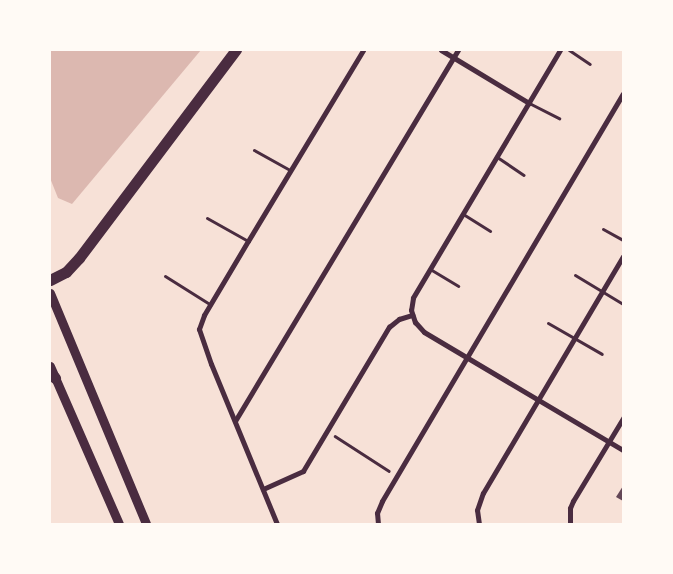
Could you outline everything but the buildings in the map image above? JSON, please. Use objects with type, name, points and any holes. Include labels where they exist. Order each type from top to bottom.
[{"type":"highway","points":[[50,280],[66,272],[79,258],[236,50]]},
{"type":"main road","points":[[50,292],[146,524]]},
{"type":"main road","points":[[50,366],[119,524]]},
{"type":"street","points":[[277,524],[201,339],[200,323],[363,50]]},
{"type":"street","points":[[441,50],[529,103]]},
{"type":"street","points":[[235,421],[455,58],[458,50]]},
{"type":"street","points":[[560,50],[412,298],[412,315],[424,332],[623,450]]},
{"type":"street","points":[[378,524],[379,507],[623,94]]},
{"type":"street","points":[[480,524],[477,516],[478,502],[623,256]]},
{"type":"street","points":[[263,489],[302,471],[389,327],[399,319],[412,315]]},
{"type":"street","points":[[570,524],[570,508],[623,418]]},
{"type":"lane","points":[[569,50],[590,64]]},
{"type":"lane","points":[[529,103],[559,118]]},
{"type":"lane","points":[[254,150],[290,170]]},
{"type":"lane","points":[[496,157],[524,174]]},
{"type":"lane","points":[[463,214],[490,232]]},
{"type":"lane","points":[[207,218],[248,241]]},
{"type":"lane","points":[[603,229],[623,240]]},
{"type":"lane","points":[[430,269],[458,286]]},
{"type":"lane","points":[[575,275],[623,304]]},
{"type":"lane","points":[[164,276],[211,304]]},
{"type":"lane","points":[[548,323],[602,354]]},
{"type":"path","points":[[331,434],[392,472]]},
{"type":"shaded area","points":[[50,50],[201,50],[72,204],[58,198],[50,178]]}]
